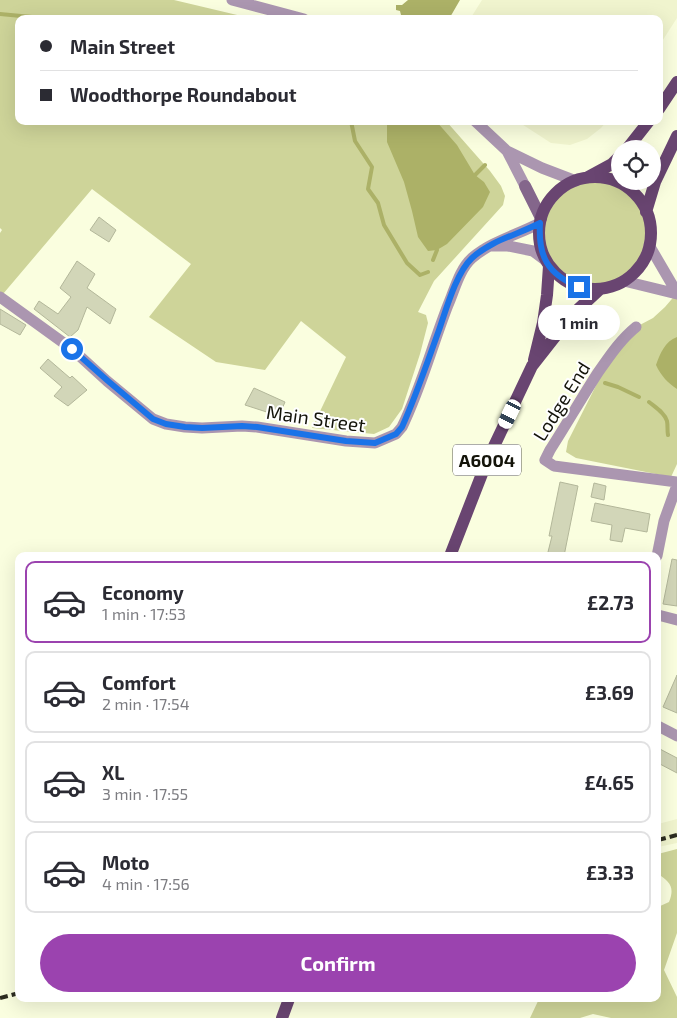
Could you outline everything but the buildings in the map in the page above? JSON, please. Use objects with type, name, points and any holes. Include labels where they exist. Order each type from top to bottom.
[{"type":"main road","points":[[663,103],[677,82]]},
{"type":"main road","points":[[634,140],[646,125]]},
{"type":"main road","name":"A6004","points":[[646,212],[655,182],[677,136]]},
{"type":"main road","points":[[540,220],[548,202],[559,190],[611,164]]},
{"type":"main road","name":"A6004","points":[[540,220],[539,238],[542,253],[547,263],[560,278],[579,287],[600,289],[615,286],[633,275],[646,257],[649,245],[650,224],[642,203],[628,188],[610,179],[581,179]]},
{"type":"main road","name":"A6004","points":[[452,552],[486,460],[532,366],[543,324],[547,295],[547,263]]},
{"type":"main road","name":"A6004","points":[[532,366],[572,315],[600,289]]},
{"type":"main road","points":[[282,1018],[288,1002]]},
{"type":"street","points":[[232,0],[289,15]]},
{"type":"street","points":[[479,125],[507,152],[540,220]]},
{"type":"street","points":[[507,152],[542,168],[581,179]]},
{"type":"street","name":"Main Street","points":[[0,297],[72,349],[153,419],[166,424],[185,427],[257,427],[346,441],[375,443],[396,434],[402,427],[459,277],[466,265],[480,252],[502,239],[530,228],[540,220]]},
{"type":"street","points":[[649,245],[677,293]]},
{"type":"street","points":[[490,246],[508,246],[533,251],[547,263]]},
{"type":"street","points":[[624,281],[677,293]]},
{"type":"street","name":"Lodge End","points":[[636,327],[615,348],[545,460],[554,466],[677,483]]},
{"type":"street","points":[[658,552],[664,521],[677,483]]},
{"type":"street","points":[[661,616],[677,620]]},
{"type":"street","points":[[661,728],[677,736]]},
{"type":"shaded area","points":[[0,0],[174,0],[237,15],[15,15],[15,125],[450,125],[490,171],[501,186],[505,196],[503,205],[434,281],[418,312],[426,315],[428,323],[402,409],[389,427],[374,434],[312,428],[346,357],[301,321],[265,370],[216,362],[149,317],[191,264],[92,189],[3,294],[0,292],[0,233],[2,230],[0,228]]},
{"type":"shaded area","points":[[408,0],[460,0],[451,15],[401,15],[400,11],[396,10],[396,5],[402,5]]},
{"type":"shaded area","points":[[482,0],[677,0],[677,18],[663,40],[663,15],[473,15]]},
{"type":"shaded area","points":[[387,125],[440,125],[457,145],[475,175],[484,182],[490,192],[483,207],[447,244],[437,250],[428,251],[418,237],[404,182],[387,142]]},
{"type":"shaded area","points":[[523,125],[604,125],[587,139],[570,145],[551,143]]},
{"type":"shaded area","points":[[584,178],[606,178],[611,180],[611,190],[629,190],[641,202],[650,222],[650,244],[641,264],[626,279],[606,288],[584,288],[564,279],[549,264],[540,244],[540,222],[549,202],[564,187]]},
{"type":"shaded area","points":[[677,293],[677,464],[671,477],[576,458],[566,452],[568,441],[615,348],[636,327],[653,318]]},
{"type":"shaded area","points":[[677,337],[677,389],[665,379],[656,365],[666,345]]},
{"type":"shaded area","points":[[677,819],[677,843],[661,846],[661,823]]},
{"type":"shaded area","points":[[677,849],[677,933],[664,970],[677,997],[677,1018],[611,1018],[593,1014],[580,1018],[530,1018],[538,1002],[661,1002],[661,906],[669,902],[672,892],[668,882],[661,876],[661,853]]},
{"type":"waterway","points":[[0,14],[15,15]]},
{"type":"waterway","points":[[352,125],[355,141],[372,167],[368,189],[378,203],[384,225],[407,263],[420,275],[428,272]]},
{"type":"waterway","points":[[475,175],[485,165]]},
{"type":"waterway","points":[[433,260],[437,250]]},
{"type":"waterway","points":[[605,383],[639,397]]},
{"type":"waterway","points":[[649,402],[660,410],[666,418],[668,435]]},
{"type":"railway","points":[[661,839],[677,835]]},
{"type":"railway","points":[[0,998],[15,994]]},
{"type":"route","points":[[72,349],[153,419],[166,424],[202,428],[257,427],[346,441],[375,443],[396,434],[402,427],[459,277],[466,265],[480,252],[502,239],[540,223],[539,238],[545,260],[560,278],[579,287]]}]
